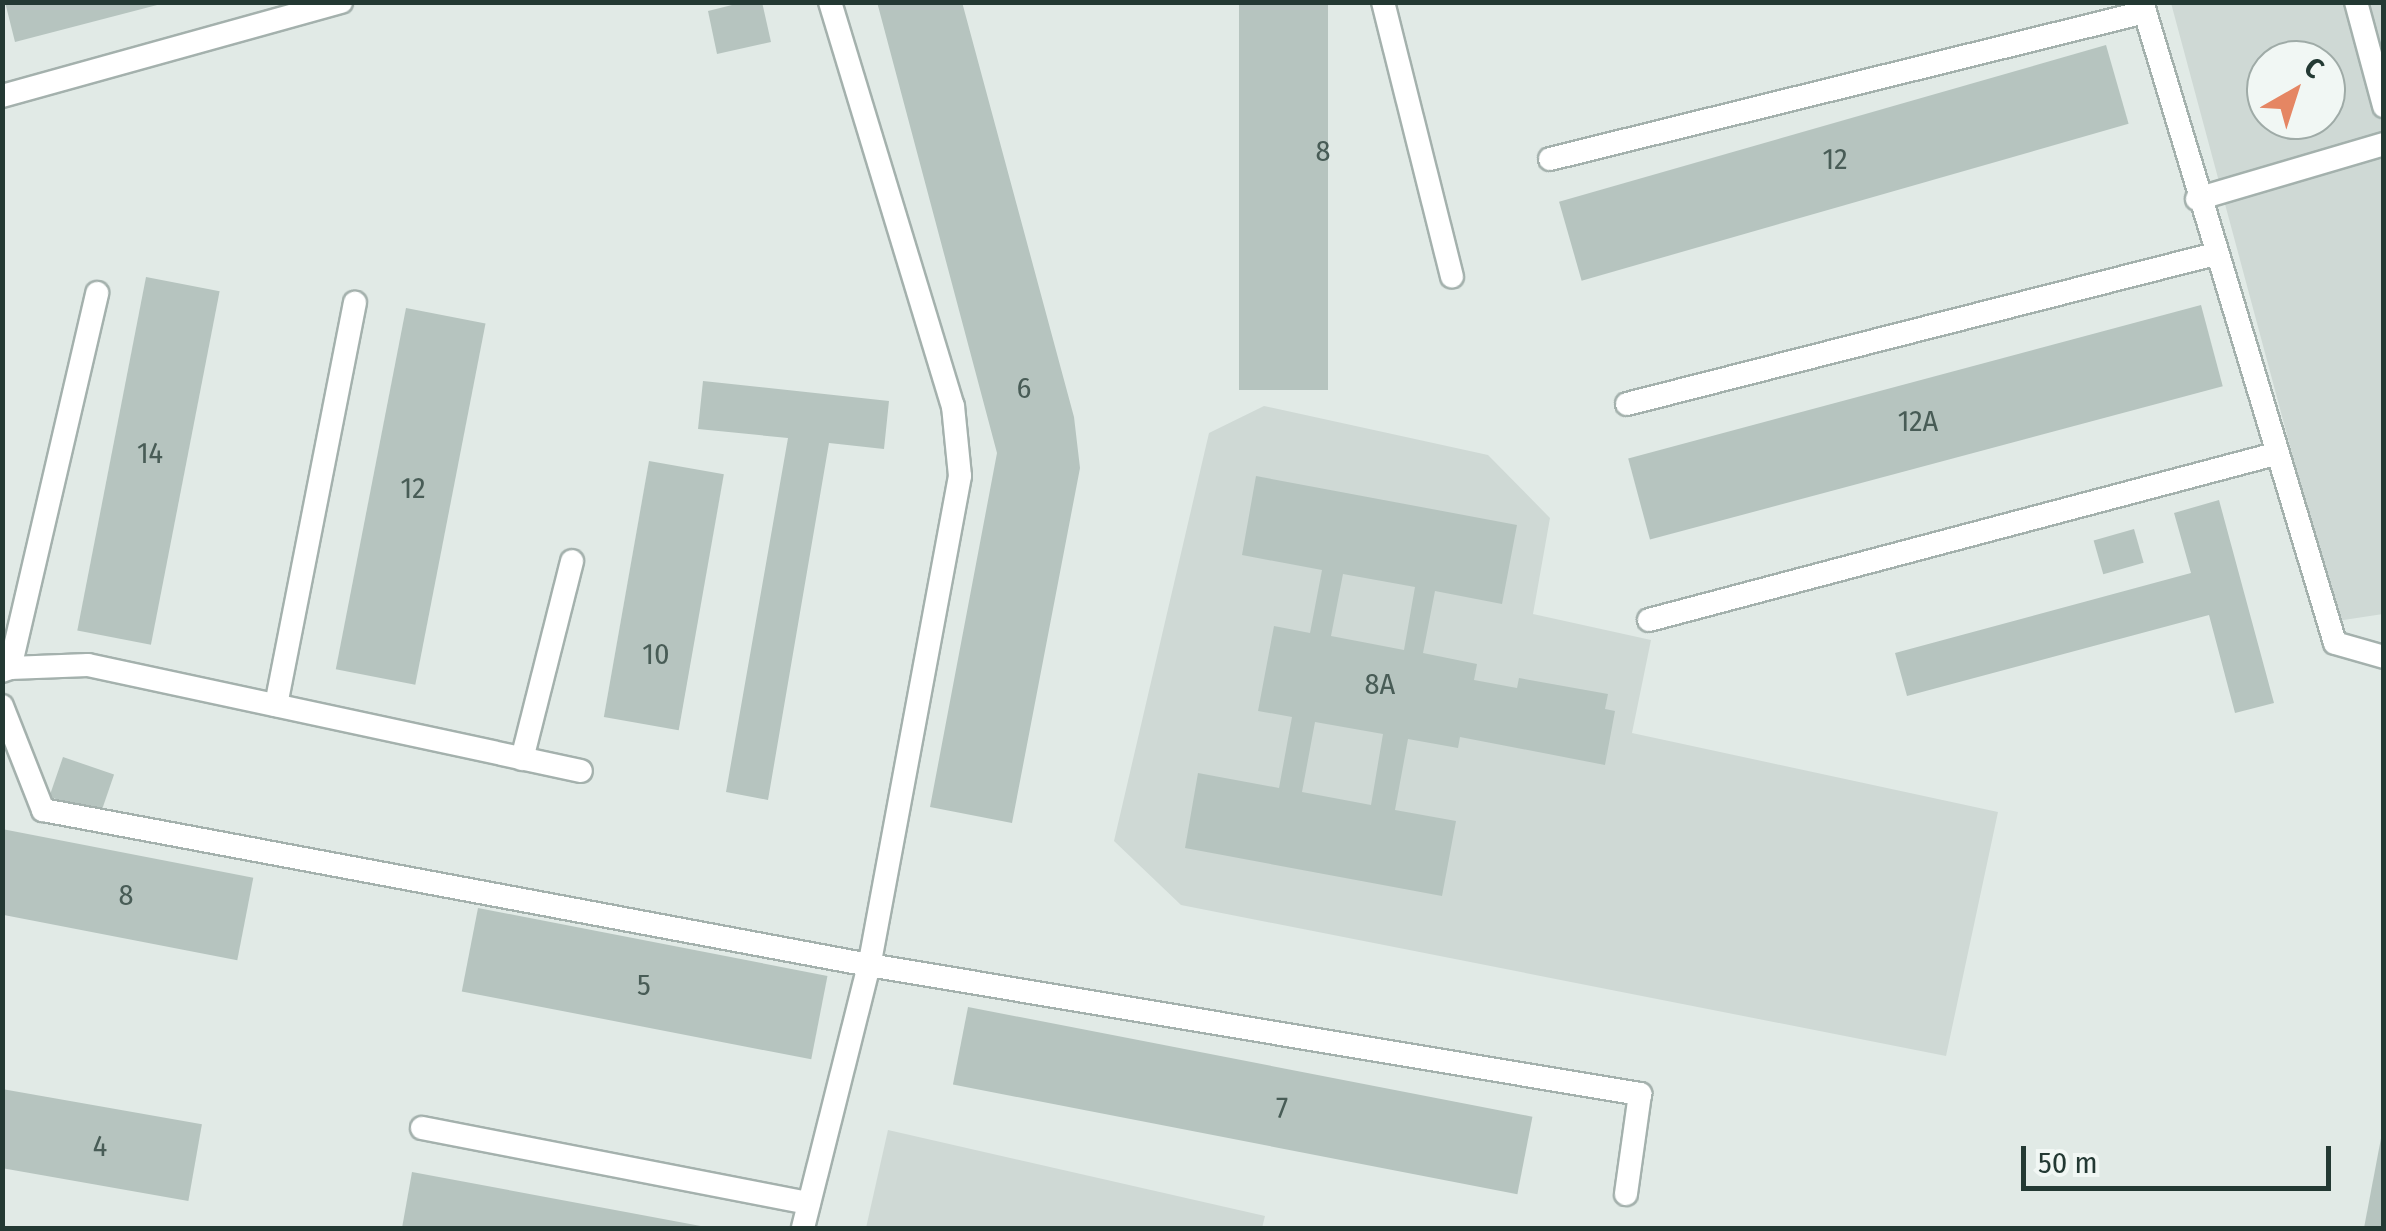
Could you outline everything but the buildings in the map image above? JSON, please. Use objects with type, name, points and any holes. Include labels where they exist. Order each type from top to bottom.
[{"type":"lane","points":[[2,96],[342,2]]},
{"type":"lane","points":[[803,1228],[869,964],[960,476],[953,406],[830,2]]},
{"type":"lane","points":[[1383,2],[1452,276]]},
{"type":"lane","points":[[2356,2],[2384,106]]},
{"type":"lane","points":[[1550,160],[2144,7],[2197,198],[2335,643],[2384,657]]},
{"type":"lane","points":[[2197,198],[2384,144]]},
{"type":"lane","points":[[1628,404],[2215,254]]},
{"type":"lane","points":[[97,294],[6,669],[88,665],[582,772]]},
{"type":"lane","points":[[276,705],[355,303]]},
{"type":"lane","points":[[1649,620],[2275,454]]},
{"type":"lane","points":[[522,758],[572,562]]},
{"type":"lane","points":[[2,706],[43,810],[869,964],[1640,1094],[1626,1194]]},
{"type":"lane","points":[[422,1128],[809,1204]]},
{"type":"shaded area","points":[[2171,3],[2383,3],[2383,614],[2337,621]]},
{"type":"shaded area","points":[[1264,406],[1488,455],[1550,518],[1533,614],[1651,640],[1632,733],[1998,812],[1946,1056],[1181,905],[1114,841],[1209,433]]},
{"type":"shaded area","points":[[888,1130],[1265,1216],[1262,1228],[866,1228]]}]
